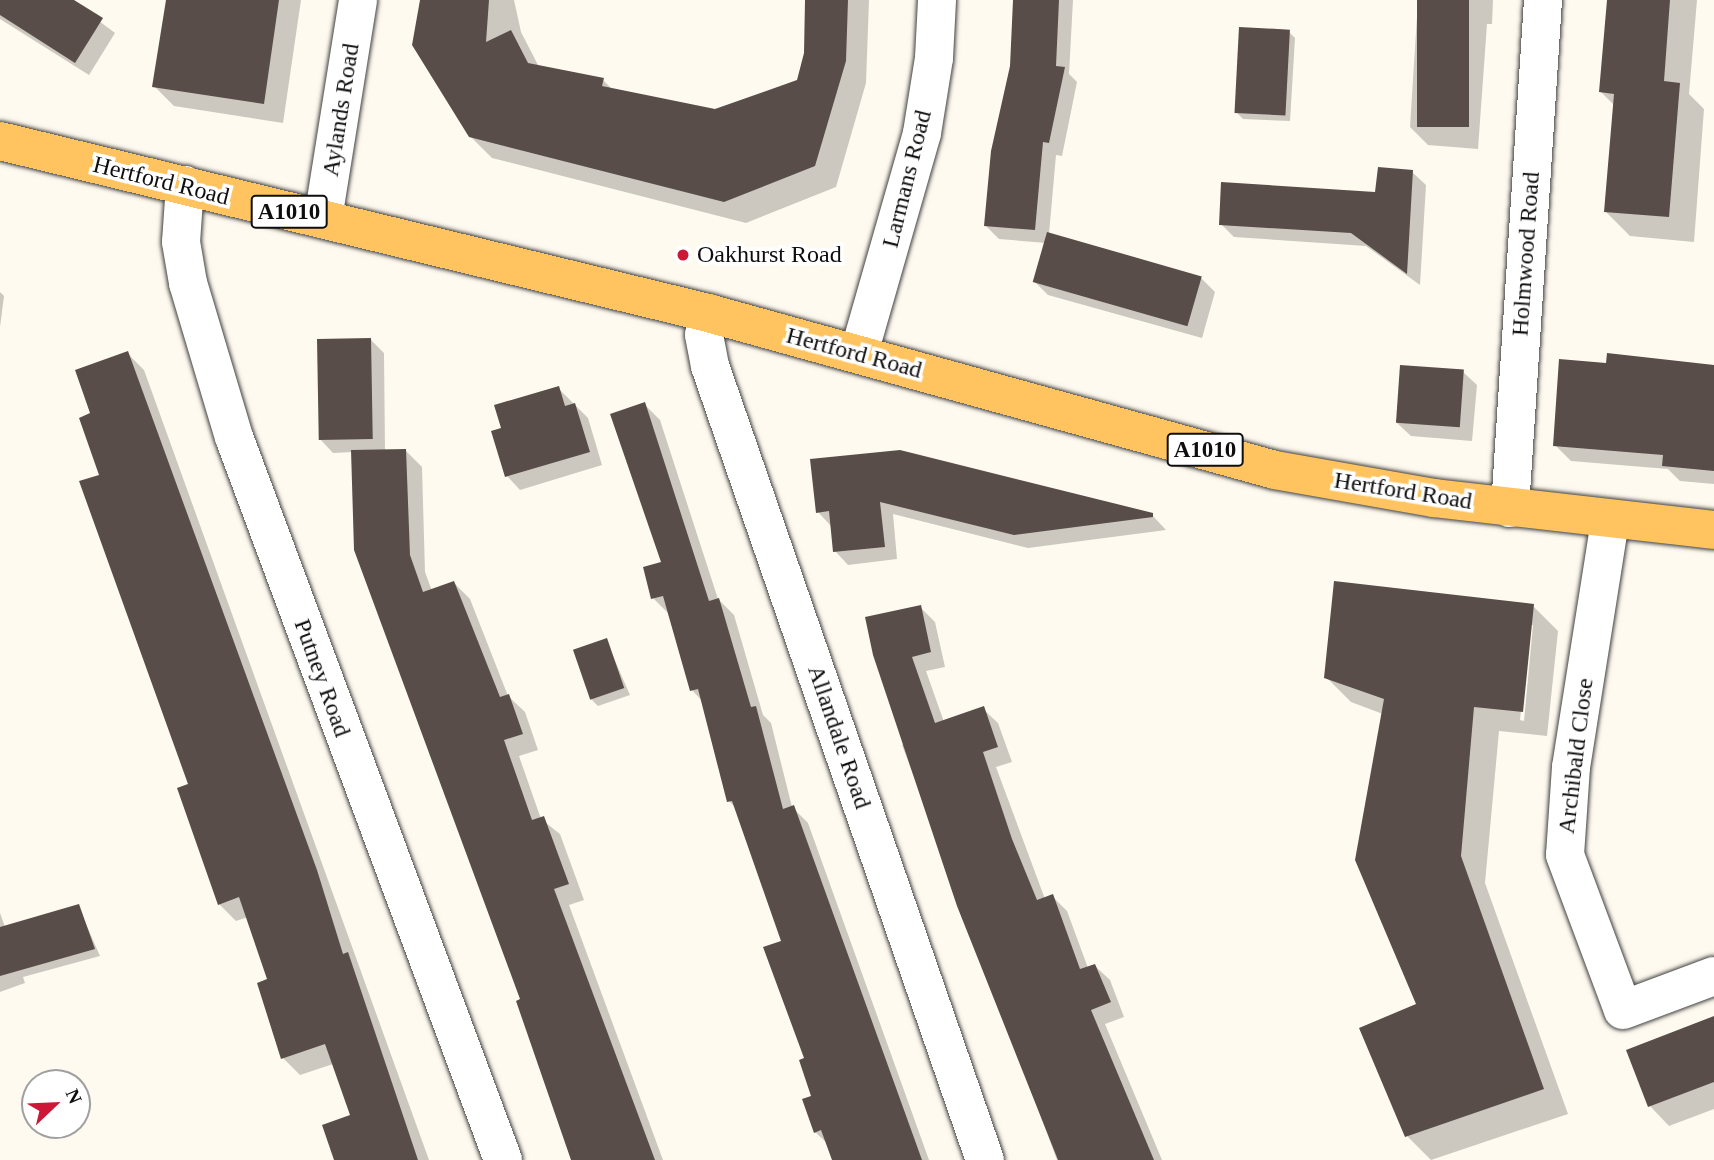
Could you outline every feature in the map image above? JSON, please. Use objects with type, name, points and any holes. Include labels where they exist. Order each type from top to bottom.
[{"type":"main road","name":"Hertford Road","points":[[0,141],[708,313],[1275,470],[1510,508],[1610,521],[1714,530]]},
{"type":"street","name":"Aylands Road","points":[[323,219],[358,0]]},
{"type":"street","name":"Larmans Road","points":[[859,354],[922,133],[934,58],[937,0]]},
{"type":"street","name":"Holmwood Road","points":[[1510,508],[1543,0]]},
{"type":"street","name":"Putney Road","points":[[185,185],[181,242],[188,283],[234,437],[503,1160]]},
{"type":"street","name":"Allandale Road","points":[[708,313],[704,335],[710,366],[985,1160]]},
{"type":"street","name":"Archibald Close","points":[[1610,521],[1571,767],[1565,855],[1623,1010],[1714,976]]},
{"type":"building","points":[[0,0],[74,0],[103,18],[75,63],[0,15]]},
{"type":"building","points":[[166,0],[279,0],[264,104],[152,87]]},
{"type":"building","points":[[420,0],[489,0],[486,42],[511,30],[528,63],[604,78],[602,86],[715,109],[797,80],[804,53],[805,0],[848,0],[846,61],[815,166],[724,202],[469,137],[412,45]]},
{"type":"building","points":[[1013,0],[1059,0],[1056,66],[1065,67],[1049,143],[1043,142],[1035,230],[984,226],[991,151],[1010,66]]},
{"type":"building","points":[[1417,0],[1469,0],[1469,127],[1417,127]]},
{"type":"building","points":[[1607,0],[1670,0],[1664,81],[1680,83],[1669,217],[1604,212],[1614,94],[1599,92]]},
{"type":"building","points":[[1239,27],[1290,30],[1285,116],[1234,113]]},
{"type":"building","points":[[1378,167],[1413,170],[1407,274],[1351,233],[1219,225],[1221,182],[1375,192]]},
{"type":"building","points":[[1047,232],[1202,276],[1187,326],[1033,282]]},
{"type":"building","points":[[371,338],[373,439],[319,440],[317,339]]},
{"type":"building","points":[[128,351],[317,870],[343,954],[348,952],[418,1160],[334,1160],[322,1125],[350,1115],[325,1044],[281,1059],[257,983],[267,979],[239,897],[218,905],[177,788],[188,784],[79,481],[99,475],[79,418],[90,413],[75,370]]},
{"type":"building","points":[[1607,353],[1714,365],[1714,471],[1662,466],[1663,455],[1553,446],[1559,359],[1606,363]]},
{"type":"building","points":[[1400,365],[1464,369],[1460,427],[1396,423]]},
{"type":"building","points":[[559,386],[565,406],[575,403],[590,452],[505,477],[491,431],[501,428],[494,405]]},
{"type":"building","points":[[645,402],[709,601],[719,598],[751,707],[756,706],[783,809],[794,805],[922,1160],[832,1160],[821,1130],[814,1133],[802,1099],[811,1096],[799,1060],[804,1058],[763,947],[781,941],[732,801],[727,802],[698,689],[690,691],[663,596],[651,599],[643,567],[661,562],[610,414]]},
{"type":"building","points":[[406,449],[410,555],[423,592],[454,581],[500,697],[509,694],[523,734],[504,740],[532,820],[544,816],[569,884],[554,889],[655,1160],[571,1160],[516,1001],[520,999],[354,550],[351,450]]},
{"type":"building","points":[[900,450],[1153,513],[1153,517],[1014,535],[880,502],[885,547],[833,552],[829,511],[816,513],[810,459]]},
{"type":"building","points":[[1334,581],[1534,604],[1523,712],[1474,707],[1461,856],[1544,1089],[1405,1137],[1359,1028],[1416,1004],[1355,860],[1384,699],[1324,678]]},
{"type":"building","points":[[921,605],[931,652],[912,657],[935,723],[984,706],[998,747],[983,752],[1012,839],[1037,900],[1053,894],[1080,969],[1095,964],[1111,1002],[1091,1010],[1154,1160],[1058,1160],[957,906],[873,655],[865,617]]},
{"type":"building","points":[[607,638],[624,688],[590,700],[573,650]]},
{"type":"building","points":[[79,904],[95,949],[0,976],[0,927]]},
{"type":"building","points":[[1714,1016],[1714,1082],[1648,1107],[1626,1050]]},
{"type":"place","name":"Oakhurst Road","points":[[683,255]]}]
